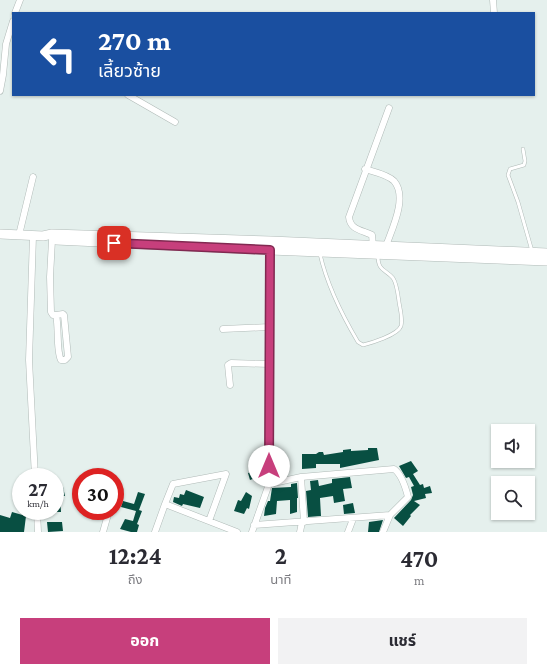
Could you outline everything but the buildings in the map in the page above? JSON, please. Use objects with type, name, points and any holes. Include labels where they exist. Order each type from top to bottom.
[{"type":"main road","points":[[0,234],[270,250],[547,261]]},
{"type":"main road","points":[[48,238],[52,234],[142,236],[547,253]]},
{"type":"street","points":[[15,12],[20,0]]},
{"type":"street","points":[[493,0],[494,12]]},
{"type":"street","points":[[0,91],[6,44],[12,24]]},
{"type":"street","points":[[6,44],[12,47]]},
{"type":"street","points":[[130,96],[175,122]]},
{"type":"street","points":[[373,246],[372,235],[357,230],[350,223],[349,217],[389,108]]},
{"type":"street","points":[[365,170],[387,176],[394,181],[399,193],[400,202],[386,246]]},
{"type":"street","points":[[19,235],[33,177]]},
{"type":"street","points":[[33,236],[29,360],[35,468]]},
{"type":"street","points":[[48,238],[52,314],[64,315],[68,357],[65,360],[61,360],[59,355],[58,325],[56,315]]},
{"type":"street","points":[[252,532],[269,484],[270,250]]},
{"type":"street","points":[[224,329],[269,326]]},
{"type":"street","points":[[230,385],[228,365],[232,363],[269,364]]},
{"type":"street","points":[[269,484],[302,477],[394,469],[397,472],[408,497],[390,516],[383,532]]},
{"type":"street","points":[[156,532],[173,484],[226,474],[209,522]]},
{"type":"street","points":[[300,532],[303,522],[302,477]]},
{"type":"street","points":[[166,504],[237,532]]},
{"type":"street","points":[[254,526],[390,516]]},
{"type":"street","points":[[348,532],[353,519]]},
{"type":"street","points":[[37,520],[38,532]]},
{"type":"street","points":[[103,532],[106,520]]},
{"type":"lane","points":[[523,149],[525,161],[524,165],[510,169],[508,175],[518,202],[532,253]]},
{"type":"lane","points":[[320,252],[325,274],[340,307],[358,342],[363,345],[392,334],[401,326],[396,286],[393,278],[380,266],[378,254]]},
{"type":"route","points":[[114,243],[270,250],[269,466]]}]
